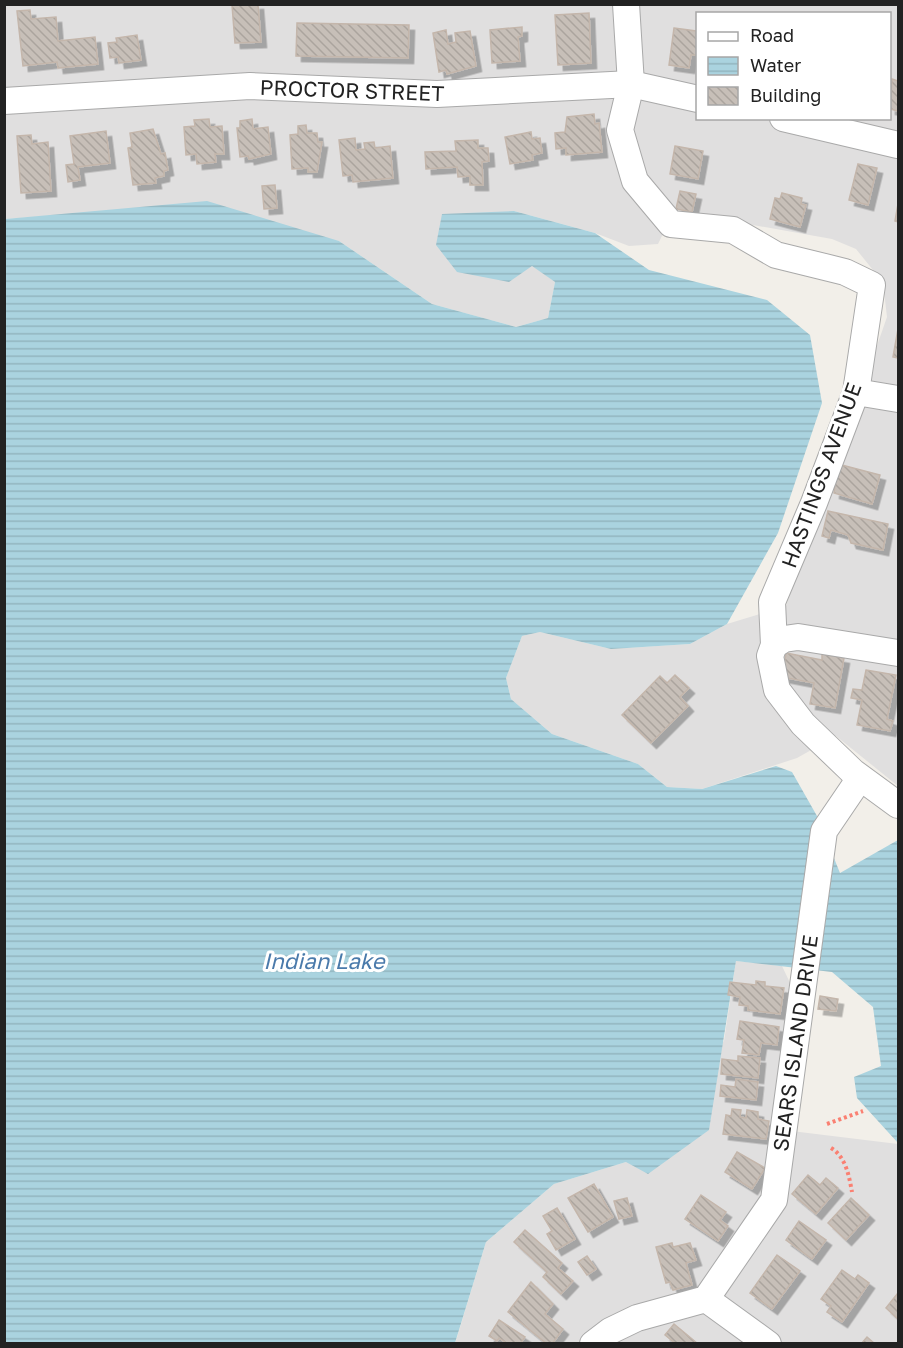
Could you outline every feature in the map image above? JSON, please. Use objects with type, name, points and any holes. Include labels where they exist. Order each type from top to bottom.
[{"type":"street","name":"HASTINGS AVENUE","points":[[626,4],[631,84],[620,130],[635,181],[671,224],[733,230],[776,255],[845,272],[872,285],[856,392],[814,503],[772,602],[774,645],[770,656],[772,674],[782,698],[824,746],[854,787],[898,805]]},
{"type":"street","name":"PROCTOR STREET","points":[[4,101],[250,86],[437,94],[631,84],[696,99]]},
{"type":"street","points":[[792,120],[898,145]]},
{"type":"street","points":[[856,392],[898,399]]},
{"type":"street","points":[[774,645],[784,639],[798,637],[898,653]]},
{"type":"street","name":"SEARS ISLAND DRIVE","points":[[706,1299],[774,1200],[824,831],[854,787]]},
{"type":"street","points":[[593,1344],[610,1331],[637,1318],[706,1299],[768,1344]]},
{"type":"path","points":[[827,1124],[863,1111]]},
{"type":"path","points":[[831,1148],[838,1152],[849,1172],[852,1192]]},
{"type":"shaded area","points":[[5,5],[898,5],[898,786],[836,736],[797,758],[702,789],[667,787],[638,764],[552,734],[511,699],[506,678],[522,636],[540,632],[611,649],[690,644],[727,624],[786,606],[887,317],[884,291],[873,270],[856,249],[832,239],[674,211],[658,244],[629,246],[595,233],[514,211],[532,265],[555,282],[548,318],[516,327],[432,304],[339,241],[65,215],[5,219]]},
{"type":"shaded area","points":[[736,961],[782,966],[792,987],[775,1129],[898,1144],[898,1343],[455,1344],[486,1242],[554,1184],[626,1162],[724,1041]]},
{"type":"water","name":"Indian Lake","points":[[207,201],[339,241],[432,304],[516,327],[548,318],[555,282],[532,266],[509,282],[457,272],[436,245],[442,214],[514,211],[595,233],[649,270],[767,300],[810,335],[822,403],[778,533],[727,624],[690,644],[611,649],[540,632],[522,636],[506,678],[511,699],[552,734],[638,764],[667,787],[702,789],[776,766],[792,772],[817,816],[840,873],[898,840],[898,1143],[857,1098],[854,1077],[881,1066],[873,1007],[832,972],[736,961],[709,1130],[648,1174],[626,1162],[554,1184],[486,1242],[455,1343],[5,1344],[5,219]]},
{"type":"building","points":[[258,4],[261,42],[235,43],[232,5]]},
{"type":"building","points":[[30,10],[31,19],[56,17],[58,41],[95,37],[98,64],[58,68],[57,62],[23,66],[17,11]]},
{"type":"building","points":[[589,13],[591,63],[558,65],[555,15]]},
{"type":"building","points":[[297,23],[409,25],[408,58],[296,56]]},
{"type":"building","points":[[522,27],[522,36],[518,37],[520,61],[492,63],[490,30]]},
{"type":"building","points":[[674,28],[696,31],[696,55],[691,55],[689,68],[669,65]]},
{"type":"building","points":[[446,30],[448,44],[456,42],[455,33],[470,31],[476,66],[447,74],[446,70],[439,72],[433,33]]},
{"type":"building","points":[[137,35],[141,60],[119,63],[118,57],[110,58],[108,43],[117,42],[116,38]]},
{"type":"building","points":[[892,79],[898,81],[898,111],[891,109]]},
{"type":"building","points":[[594,114],[595,124],[599,123],[602,152],[566,155],[566,148],[556,149],[555,133],[565,132],[567,117]]},
{"type":"building","points":[[209,119],[210,127],[222,126],[224,154],[215,154],[216,162],[197,164],[196,154],[186,155],[184,127],[195,126],[194,120]]},
{"type":"building","points":[[252,119],[253,129],[268,127],[271,154],[249,159],[248,156],[240,157],[237,128],[240,128],[240,121]]},
{"type":"building","points":[[306,125],[307,133],[317,133],[318,142],[322,142],[317,172],[308,172],[308,168],[292,169],[290,135],[298,134],[298,126]]},
{"type":"building","points":[[153,129],[161,154],[165,153],[168,170],[164,171],[164,176],[155,178],[156,183],[133,185],[128,148],[132,147],[130,133]]},
{"type":"building","points":[[106,131],[110,163],[78,167],[80,180],[68,182],[66,165],[74,164],[70,136]]},
{"type":"building","points":[[531,132],[532,139],[540,138],[542,153],[532,155],[533,160],[510,164],[505,137]]},
{"type":"building","points":[[31,135],[32,144],[48,142],[51,191],[21,193],[17,136]]},
{"type":"building","points":[[355,138],[356,150],[365,149],[364,143],[374,142],[375,148],[390,146],[393,178],[353,182],[352,175],[343,176],[339,140]]},
{"type":"building","points":[[478,140],[478,148],[488,148],[489,161],[482,162],[483,185],[470,185],[470,176],[458,177],[457,167],[426,169],[425,152],[456,151],[455,141]]},
{"type":"building","points":[[675,146],[703,151],[698,179],[670,174]]},
{"type":"building","points":[[858,164],[877,168],[868,205],[849,200]]},
{"type":"building","points":[[275,185],[277,208],[264,209],[262,186]]},
{"type":"building","points":[[680,191],[696,194],[692,212],[676,209]]},
{"type":"building","points":[[782,193],[802,198],[801,204],[806,205],[800,227],[770,219],[775,198],[780,199]]},
{"type":"building","points":[[898,204],[898,222],[895,221]]},
{"type":"building","points":[[898,329],[898,358],[893,357]]},
{"type":"building","points":[[838,464],[880,475],[872,504],[834,493]]},
{"type":"building","points":[[828,511],[888,524],[883,550],[851,543],[848,535],[831,530],[829,538],[822,536]]},
{"type":"building","points":[[786,653],[822,660],[822,654],[844,658],[835,708],[810,704],[814,683],[782,677]]},
{"type":"building","points":[[866,670],[896,675],[887,719],[893,721],[890,731],[857,725],[862,700],[851,698],[853,689],[862,690]]},
{"type":"building","points":[[675,675],[689,688],[680,697],[688,706],[651,743],[622,715],[660,676],[667,683]]},
{"type":"building","points":[[756,981],[765,982],[765,986],[784,988],[780,1014],[748,1010],[748,1006],[739,1005],[740,997],[728,995],[730,982],[756,985]]},
{"type":"building","points":[[820,996],[838,999],[836,1011],[818,1009]]},
{"type":"building","points":[[740,1021],[779,1027],[777,1045],[761,1043],[759,1055],[742,1053],[744,1040],[737,1039]]},
{"type":"building","points":[[738,1056],[760,1058],[758,1078],[721,1074],[722,1059],[738,1061]]},
{"type":"building","points":[[736,1079],[758,1082],[756,1100],[720,1096],[721,1085],[735,1087]]},
{"type":"building","points":[[732,1109],[741,1110],[740,1117],[746,1118],[747,1110],[758,1112],[758,1119],[769,1121],[766,1139],[723,1134],[726,1115],[731,1116]]},
{"type":"building","points":[[737,1152],[765,1168],[752,1189],[725,1172]]},
{"type":"building","points":[[808,1175],[820,1185],[826,1178],[838,1188],[816,1214],[792,1194]]},
{"type":"building","points":[[594,1184],[613,1217],[588,1232],[568,1198]]},
{"type":"building","points":[[701,1195],[726,1212],[720,1220],[728,1226],[718,1241],[685,1219]]},
{"type":"building","points":[[627,1198],[632,1216],[619,1219],[614,1201]]},
{"type":"building","points":[[851,1198],[869,1215],[846,1240],[828,1223]]},
{"type":"building","points":[[557,1208],[575,1239],[556,1250],[547,1234],[552,1231],[543,1216]]},
{"type":"building","points":[[799,1221],[826,1240],[812,1259],[786,1240]]},
{"type":"building","points":[[525,1230],[562,1263],[558,1268],[573,1281],[561,1294],[543,1277],[547,1272],[514,1242]]},
{"type":"building","points":[[672,1243],[673,1247],[690,1243],[696,1260],[686,1263],[692,1285],[673,1290],[670,1282],[666,1283],[656,1247]]},
{"type":"building","points":[[777,1255],[800,1271],[772,1309],[750,1293]]},
{"type":"building","points":[[587,1256],[596,1269],[587,1275],[578,1262]]},
{"type":"building","points":[[842,1270],[855,1279],[858,1275],[869,1283],[842,1322],[827,1312],[831,1306],[821,1299]]},
{"type":"building","points":[[531,1282],[553,1304],[545,1314],[563,1329],[552,1344],[547,1344],[508,1312]]},
{"type":"building","points":[[898,1293],[898,1319],[886,1308]]},
{"type":"building","points":[[499,1320],[525,1337],[520,1344],[508,1344],[499,1338],[497,1341],[489,1336]]},
{"type":"building","points":[[674,1324],[698,1344],[676,1344],[665,1335]]},
{"type":"building","points":[[867,1337],[875,1344],[861,1344]]}]
